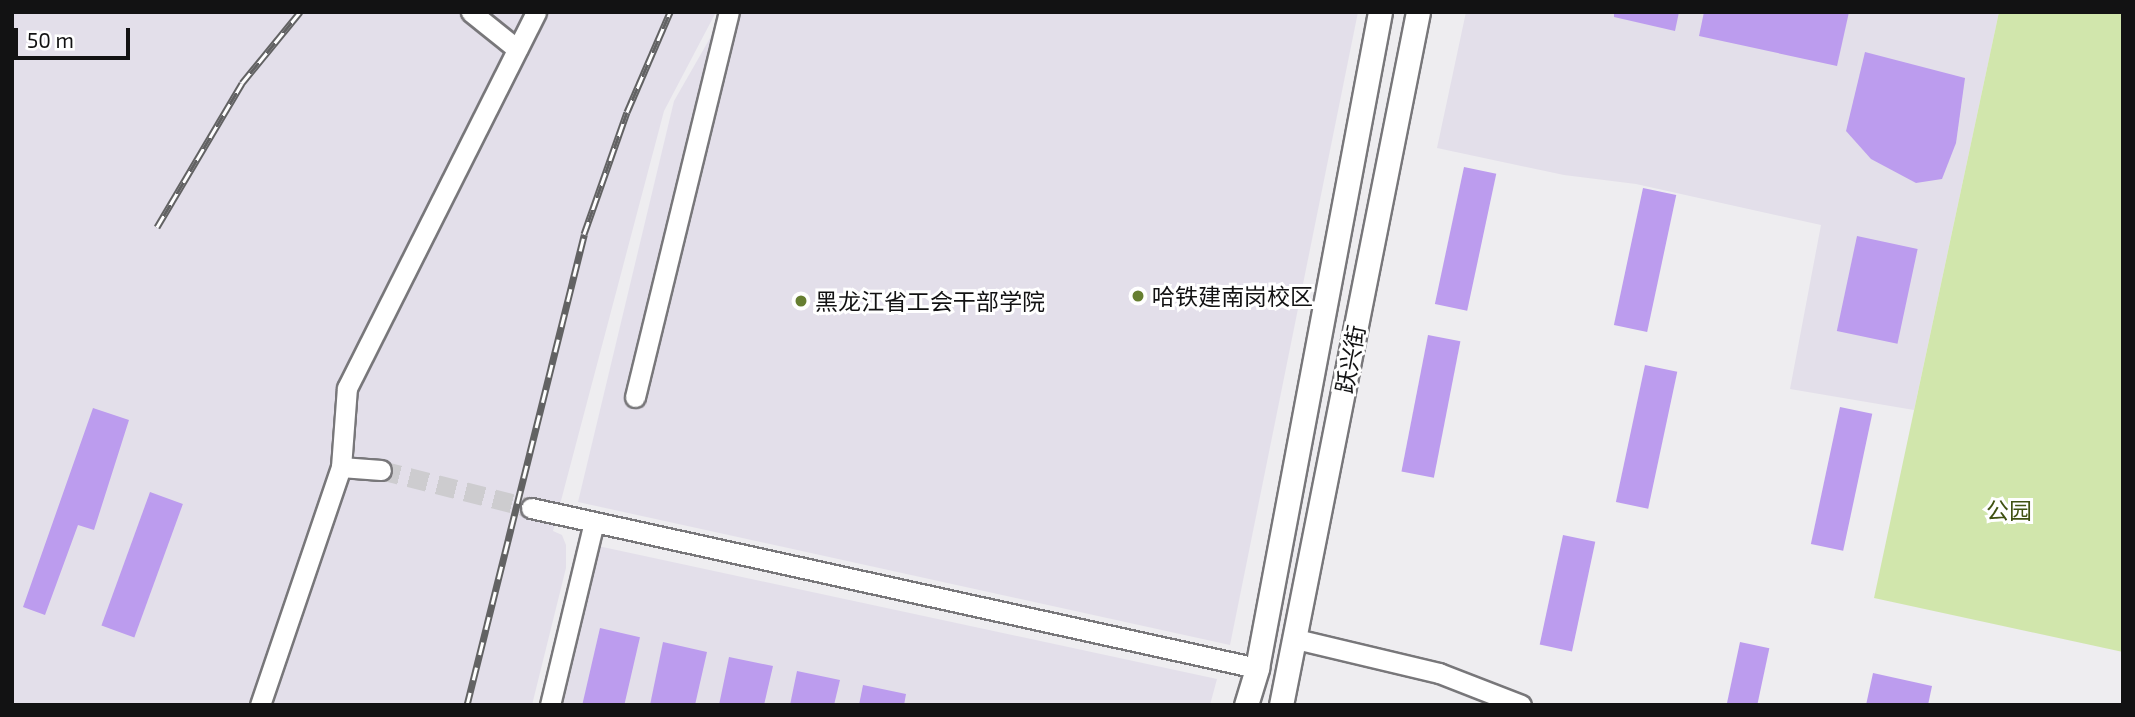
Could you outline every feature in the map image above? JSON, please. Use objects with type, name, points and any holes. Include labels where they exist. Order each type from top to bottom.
[{"type":"main road","name":"跃兴街","points":[[1246,705],[1257,668],[1380,12]]},
{"type":"main road","name":"跃兴街","points":[[1280,705],[1296,639],[1418,12]]},
{"type":"street","points":[[471,12],[517,49]]},
{"type":"street","points":[[260,705],[341,467],[347,388],[536,12]]},
{"type":"street","points":[[635,397],[729,12]]},
{"type":"street","points":[[341,467],[382,470]]},
{"type":"street","points":[[531,508],[1257,668]]},
{"type":"street","points":[[550,705],[594,522]]},
{"type":"street","points":[[1296,639],[1439,673],[1521,705]]},
{"type":"shaded area","points":[[12,12],[716,12],[664,111],[553,531],[562,535],[566,545],[566,568],[532,705],[12,705]]},
{"type":"shaded area","points":[[725,12],[1358,12],[1230,645],[578,502],[674,101]]},
{"type":"shaded area","points":[[1466,12],[1999,12],[1914,410],[1790,389],[1821,225],[1636,184],[1564,175],[1437,148]]},
{"type":"shaded area","points":[[598,546],[1217,679],[1210,705],[560,705]]},
{"type":"green space","name":"公园","points":[[1999,12],[2123,13],[2123,652],[1874,598]]},
{"type":"building","points":[[1614,12],[1679,12],[1675,31],[1614,17]]},
{"type":"building","points":[[1704,12],[1849,12],[1837,66],[1699,36]]},
{"type":"building","points":[[1865,52],[1965,78],[1956,143],[1942,179],[1916,183],[1871,159],[1846,131]]},
{"type":"building","points":[[1464,167],[1496,174],[1467,311],[1435,304]]},
{"type":"building","points":[[1643,188],[1676,195],[1647,332],[1614,325]]},
{"type":"building","points":[[1857,236],[1918,249],[1897,344],[1837,331]]},
{"type":"building","points":[[1428,335],[1460,341],[1434,478],[1401,471]]},
{"type":"building","points":[[1645,365],[1677,372],[1648,509],[1616,502]]},
{"type":"building","points":[[1840,407],[1872,414],[1843,551],[1811,544]]},
{"type":"building","points":[[93,408],[129,420],[94,530],[78,525],[45,615],[23,607]]},
{"type":"building","points":[[150,492],[183,504],[134,637],[101,625]]},
{"type":"building","points":[[1563,535],[1595,542],[1572,651],[1540,645]]},
{"type":"building","points":[[600,628],[640,637],[624,705],[582,705]]},
{"type":"building","points":[[663,642],[707,652],[695,705],[650,705]]},
{"type":"building","points":[[1740,642],[1769,648],[1757,705],[1727,705]]},
{"type":"building","points":[[729,657],[773,666],[764,705],[719,705]]},
{"type":"building","points":[[797,671],[840,680],[834,705],[790,705]]},
{"type":"building","points":[[1873,673],[1932,686],[1928,705],[1866,705]]},
{"type":"building","points":[[863,685],[906,694],[904,705],[859,705]]},
{"type":"tunnel","points":[[381,470],[531,508]]},
{"type":"railway","points":[[157,227],[242,83],[300,12]]},
{"type":"railway","points":[[467,705],[584,234],[627,112],[670,12]]},
{"type":"place","name":"哈铁建南岗校区","points":[[1138,296]]},
{"type":"place","name":"黑龙江省工会干部学院","points":[[801,301]]}]
